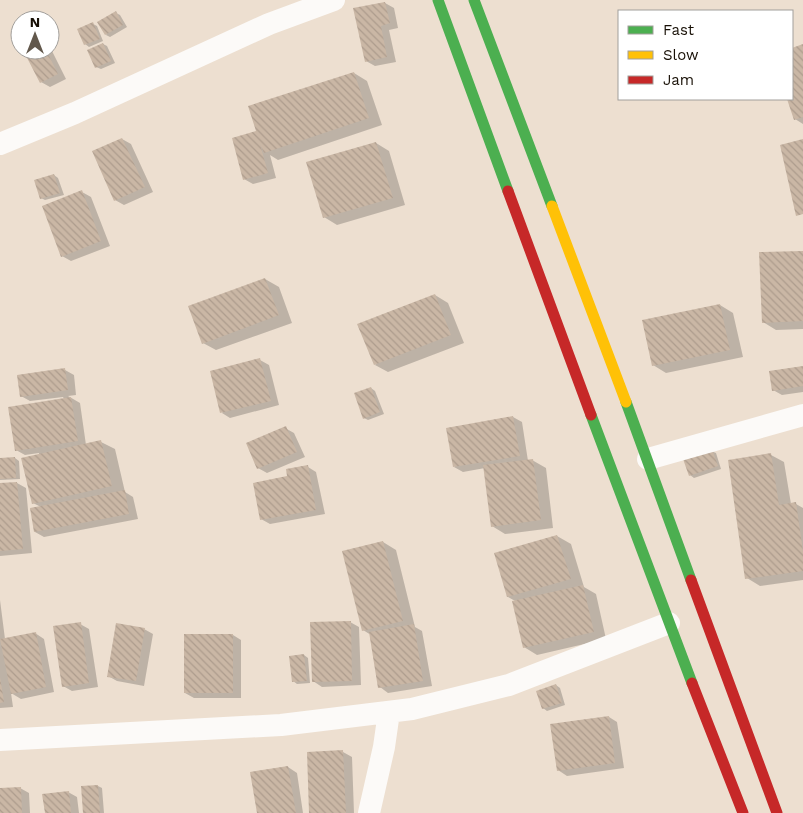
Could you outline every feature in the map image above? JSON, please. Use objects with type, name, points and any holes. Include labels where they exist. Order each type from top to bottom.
[{"type":"street","points":[[0,144],[75,113],[269,24],[334,0]]},
{"type":"street","points":[[438,0],[669,623],[743,813]]},
{"type":"street","points":[[474,0],[648,459],[700,607],[777,813]]},
{"type":"street","points":[[648,459],[803,415]]},
{"type":"street","points":[[0,740],[281,726],[412,709],[509,685],[669,623]]},
{"type":"street","points":[[370,813],[384,747],[389,712]]},
{"type":"building","points":[[385,2],[390,23],[381,26],[387,57],[365,62],[353,8]]},
{"type":"building","points":[[116,11],[123,25],[105,35],[97,22]]},
{"type":"building","points":[[93,22],[100,39],[84,45],[77,29]]},
{"type":"building","points":[[103,43],[111,61],[95,68],[87,50]]},
{"type":"building","points":[[803,44],[803,117],[794,120],[787,100],[793,100],[793,48]]},
{"type":"building","points":[[28,60],[51,60],[58,74],[40,83]]},
{"type":"building","points":[[354,72],[369,118],[264,153],[260,144],[268,173],[243,180],[232,138],[256,131],[248,106]]},
{"type":"building","points":[[122,138],[145,187],[114,201],[92,151]]},
{"type":"building","points":[[803,139],[803,214],[796,216],[780,145]]},
{"type":"building","points":[[376,142],[393,198],[323,218],[306,162]]},
{"type":"building","points":[[54,174],[60,193],[40,199],[34,180]]},
{"type":"building","points":[[82,190],[101,241],[61,257],[42,206]]},
{"type":"building","points":[[803,251],[803,321],[762,323],[759,252]]},
{"type":"building","points":[[265,278],[279,315],[202,344],[188,306]]},
{"type":"building","points":[[435,294],[451,335],[374,365],[357,324]]},
{"type":"building","points":[[720,304],[730,350],[652,366],[642,320]]},
{"type":"building","points":[[260,358],[271,401],[220,413],[210,371]]},
{"type":"building","points":[[803,366],[803,386],[772,391],[769,371]]},
{"type":"building","points":[[65,368],[68,390],[20,397],[17,375]]},
{"type":"building","points":[[371,387],[380,412],[363,419],[354,393]]},
{"type":"building","points":[[71,397],[78,441],[15,451],[8,407]]},
{"type":"building","points":[[513,416],[520,456],[453,467],[446,428]]},
{"type":"building","points":[[286,426],[297,452],[257,469],[246,443]]},
{"type":"building","points":[[101,440],[112,486],[32,504],[21,458]]},
{"type":"building","points":[[712,449],[718,466],[689,476],[683,459]]},
{"type":"building","points":[[771,453],[779,505],[796,502],[803,552],[803,571],[745,579],[728,460]]},
{"type":"building","points":[[15,457],[16,478],[0,479],[0,458]]},
{"type":"building","points":[[533,459],[541,520],[491,527],[483,465]]},
{"type":"building","points":[[308,465],[316,510],[260,520],[253,483],[287,476],[286,469]]},
{"type":"building","points":[[17,482],[23,549],[0,551],[0,483]]},
{"type":"building","points":[[125,490],[129,514],[34,532],[30,508]]},
{"type":"building","points":[[557,535],[571,579],[507,597],[494,553]]},
{"type":"building","points":[[383,541],[403,621],[362,631],[342,551]]},
{"type":"building","points":[[583,585],[594,632],[523,648],[512,601]]},
{"type":"building","points":[[351,621],[352,681],[312,682],[310,622]]},
{"type":"building","points":[[81,622],[89,683],[62,687],[53,626]]},
{"type":"building","points":[[116,623],[145,628],[136,681],[107,677]]},
{"type":"building","points":[[414,624],[423,681],[378,688],[369,632]]},
{"type":"building","points":[[36,632],[46,687],[11,694],[0,639]]},
{"type":"building","points":[[184,634],[233,634],[233,693],[184,693]]},
{"type":"building","points":[[304,654],[307,681],[292,682],[289,656]]},
{"type":"building","points":[[0,677],[4,702],[0,703]]},
{"type":"building","points":[[556,684],[562,703],[542,709],[536,691]]},
{"type":"building","points":[[609,716],[615,763],[557,771],[550,724]]},
{"type":"building","points":[[343,750],[346,813],[309,813],[307,752]]},
{"type":"building","points":[[288,766],[296,813],[257,813],[250,772]]},
{"type":"building","points":[[98,785],[100,813],[83,813],[81,786]]},
{"type":"building","points":[[21,787],[22,813],[0,813],[0,788]]},
{"type":"building","points":[[69,791],[71,813],[45,813],[42,794]]},
{"type":"traffic: fast","points":[[438,0],[508,191]]},
{"type":"traffic: fast","points":[[474,0],[552,206]]},
{"type":"traffic: fast","points":[[626,402],[691,580]]},
{"type":"traffic: fast","points":[[591,415],[692,683]]},
{"type":"traffic: slow","points":[[552,206],[626,402]]},
{"type":"traffic: jam","points":[[508,191],[591,415]]},
{"type":"traffic: jam","points":[[691,580],[777,813]]},
{"type":"traffic: jam","points":[[692,683],[743,813]]}]
